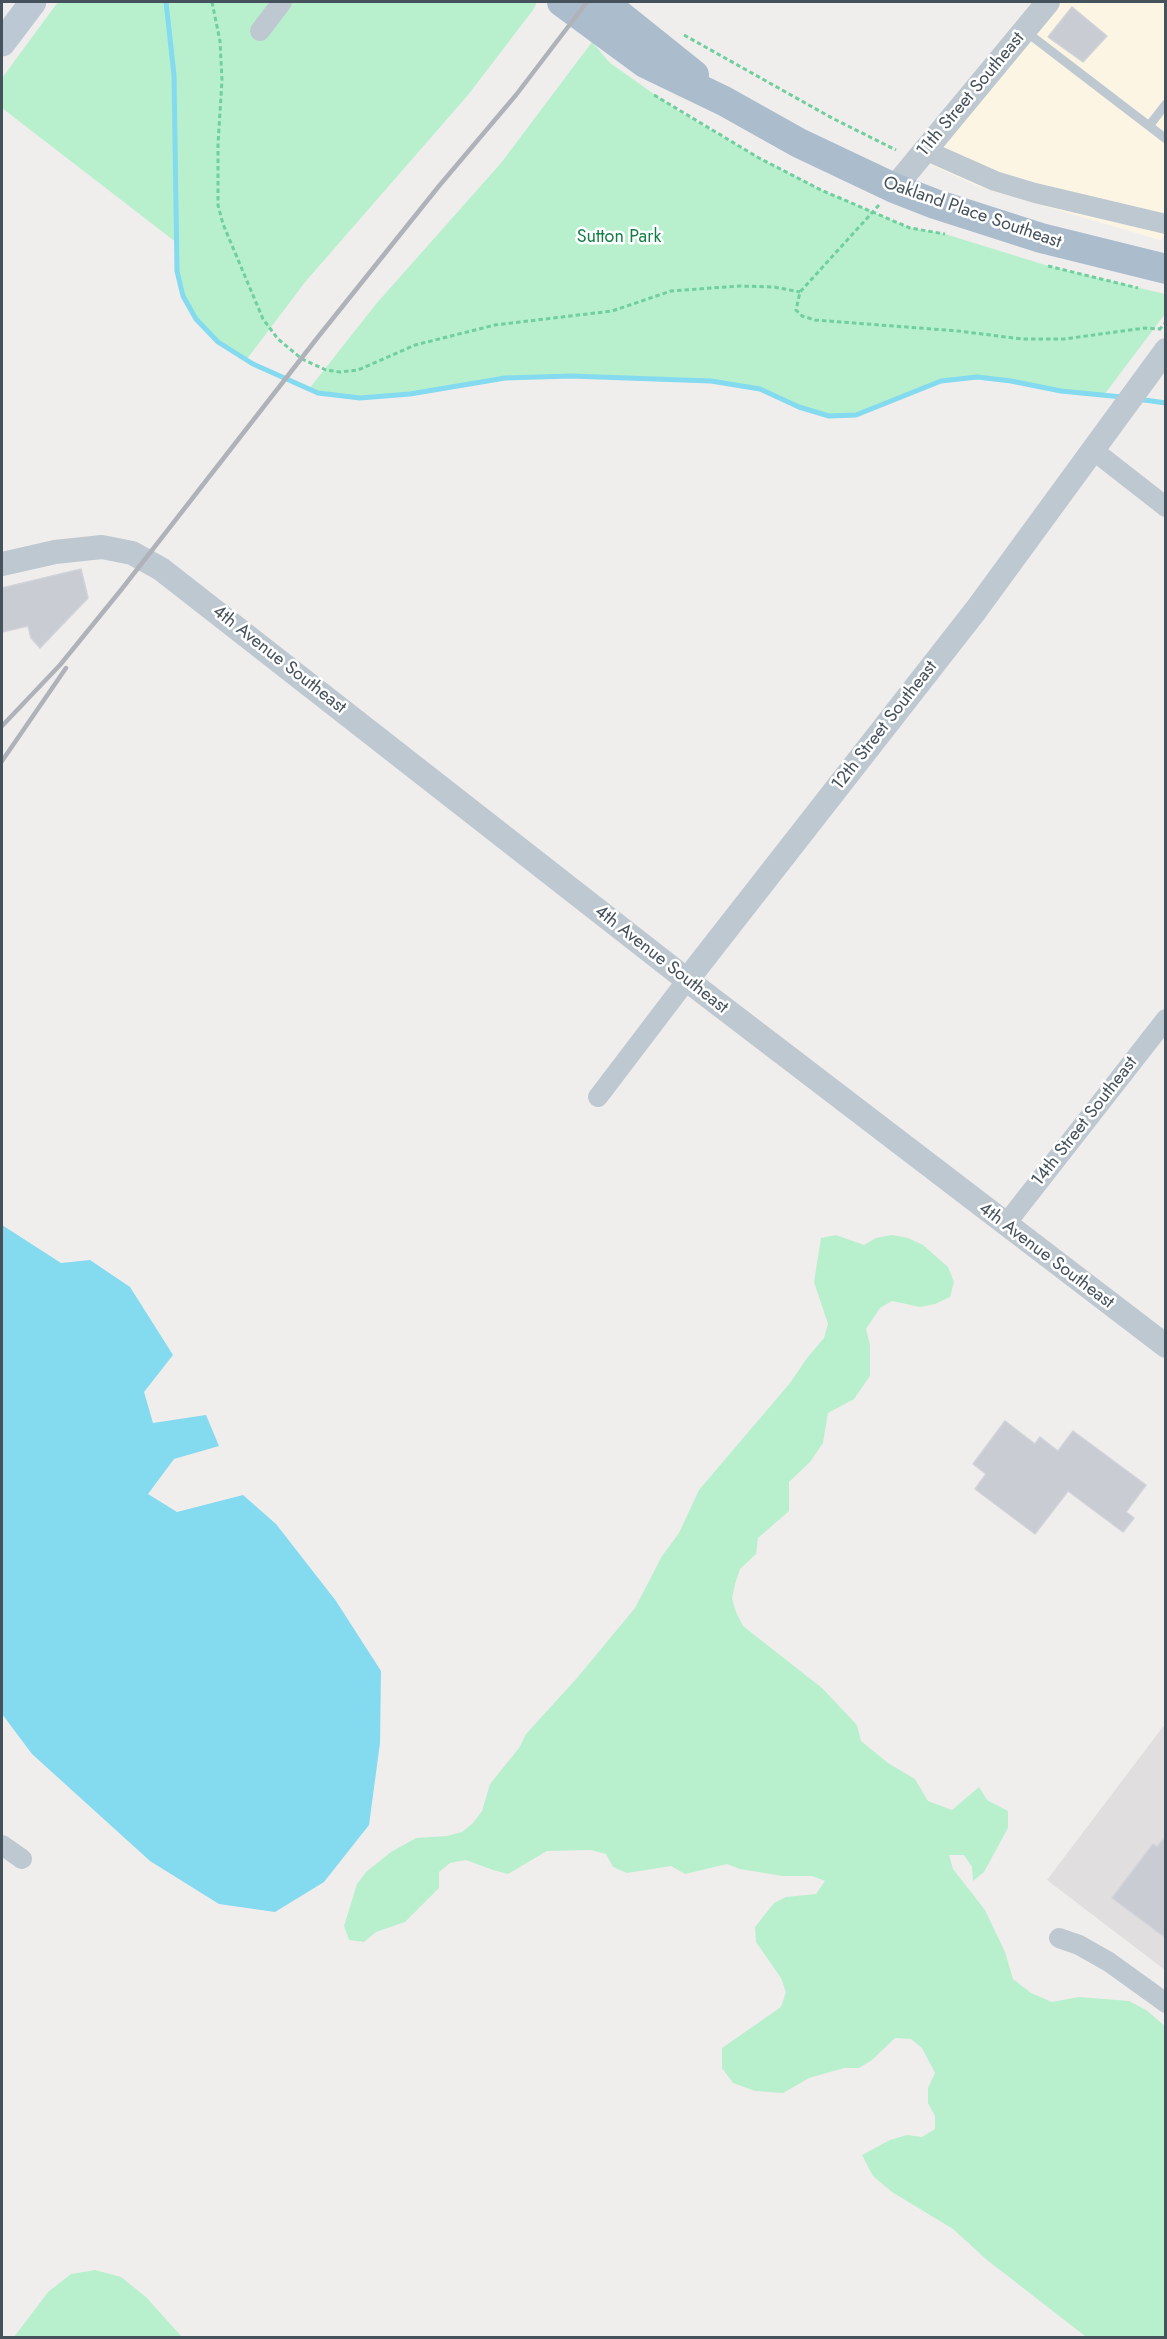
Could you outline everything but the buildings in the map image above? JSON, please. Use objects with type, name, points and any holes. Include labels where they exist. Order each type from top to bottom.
[{"type":"main road","points":[[2,43],[33,2]]},
{"type":"main road","name":"Oakland Place Southeast","points":[[562,2],[645,63],[723,101],[799,143],[894,188],[935,204],[1041,238],[1166,269]]},
{"type":"main road","name":"Oakland Place Southeast","points":[[603,2],[667,52],[723,101]]},
{"type":"street","points":[[260,31],[282,2]]},
{"type":"street","name":"11th Street Southeast","points":[[894,188],[1048,2]]},
{"type":"street","points":[[925,150],[995,181],[1035,193],[1166,224]]},
{"type":"street","name":"12th Street Southeast","points":[[598,1097],[976,610],[1164,351]]},
{"type":"street","points":[[1100,441],[1166,507]]},
{"type":"street","name":"4th Avenue Southeast","points":[[2,564],[55,552],[102,547],[132,554],[160,568],[687,980],[1166,1346]]},
{"type":"street","name":"14th Street Southeast","points":[[1005,1225],[1166,1019]]},
{"type":"street","points":[[2,1845],[22,1859]]},
{"type":"street","points":[[1059,1938],[1080,1945],[1109,1962],[1166,2003]]},
{"type":"lane","points":[[1025,31],[1166,139]]},
{"type":"lane","points":[[1149,126],[1166,104]]},
{"type":"path","points":[[212,2],[220,41],[222,80],[217,192],[222,224],[263,319],[278,339],[302,359],[326,370],[340,372],[358,370],[392,354],[426,342],[495,325],[612,311],[671,291],[739,286],[774,287],[800,292]]},
{"type":"path","points":[[679,32],[832,118],[896,150]]},
{"type":"path","points":[[894,188],[800,292],[796,310],[802,316],[815,320],[958,331],[1022,339],[1064,339],[1145,328],[1160,329],[1166,322]]},
{"type":"shaded area","points":[[1032,2],[1165,2],[1166,232],[1160,240],[980,187],[907,154]]},
{"type":"shaded area","points":[[1165,1724],[1165,1970],[1047,1880]]},
{"type":"green space","points":[[58,2],[537,2],[468,95],[306,281],[247,359],[218,342],[196,319],[183,296],[177,271],[177,243],[2,108],[2,78]]},
{"type":"green space","name":"Sutton Park","points":[[592,42],[610,63],[678,111],[759,158],[821,190],[910,228],[945,234],[1055,268],[1165,294],[1165,314],[1104,395],[1061,391],[977,377],[941,381],[856,415],[829,416],[799,407],[760,389],[710,381],[571,376],[505,378],[410,394],[360,398],[318,393],[309,389],[376,304],[501,163]]},
{"type":"green space","points":[[836,1235],[864,1245],[876,1238],[892,1235],[908,1238],[923,1245],[948,1267],[954,1282],[950,1297],[935,1304],[920,1307],[892,1301],[880,1308],[866,1329],[870,1345],[870,1376],[854,1399],[828,1413],[823,1443],[810,1462],[789,1482],[789,1511],[758,1538],[756,1554],[740,1569],[732,1598],[736,1612],[743,1626],[822,1688],[857,1725],[861,1741],[888,1763],[915,1779],[928,1801],[952,1810],[979,1787],[987,1800],[1008,1811],[1008,1828],[984,1872],[973,1881],[972,1867],[964,1855],[949,1855],[953,1869],[985,1910],[1005,1952],[1013,1979],[1031,1993],[1052,2002],[1079,1997],[1129,2001],[1146,2010],[1165,2026],[1165,2337],[1085,2336],[987,2260],[953,2229],[892,2192],[873,2176],[862,2155],[890,2140],[907,2135],[922,2137],[935,2129],[935,2116],[928,2103],[928,2088],[935,2073],[922,2048],[911,2039],[895,2038],[872,2060],[859,2068],[844,2068],[809,2078],[783,2093],[755,2091],[733,2083],[722,2068],[722,2048],[781,2007],[786,1992],[781,1978],[756,1942],[755,1927],[774,1903],[786,1897],[816,1894],[825,1881],[812,1876],[783,1876],[740,1869],[727,1864],[685,1874],[671,1866],[627,1873],[613,1867],[606,1854],[591,1850],[547,1851],[508,1874],[466,1860],[450,1863],[439,1872],[439,1888],[405,1922],[376,1932],[364,1942],[349,1940],[344,1926],[357,1884],[366,1872],[391,1852],[416,1838],[447,1836],[462,1832],[473,1823],[482,1811],[490,1784],[519,1748],[526,1734],[577,1678],[635,1608],[662,1556],[679,1533],[699,1490],[790,1383],[824,1338],[828,1324],[814,1282],[821,1238]]},
{"type":"green space","points":[[95,2270],[121,2277],[146,2297],[182,2337],[14,2337],[48,2292],[71,2274]]},
{"type":"water","points":[[2,1225],[61,1263],[90,1260],[130,1287],[173,1355],[144,1392],[153,1423],[206,1415],[219,1446],[174,1459],[148,1494],[177,1512],[243,1495],[276,1524],[336,1601],[381,1671],[380,1743],[369,1825],[324,1882],[275,1912],[219,1904],[150,1861],[32,1754],[2,1714]]},
{"type":"waterway","points":[[166,2],[174,75],[177,271],[183,296],[196,319],[218,342],[253,364],[318,393],[360,398],[410,394],[505,378],[571,376],[711,381],[760,389],[799,407],[829,416],[856,415],[941,381],[977,377],[1061,391],[1122,397]]},
{"type":"waterway","points":[[1137,399],[1166,403]]},
{"type":"railway","points":[[2,726],[60,665],[121,590],[318,337],[439,186],[516,95],[587,2]]},
{"type":"railway","points":[[2,761],[66,668]]}]
